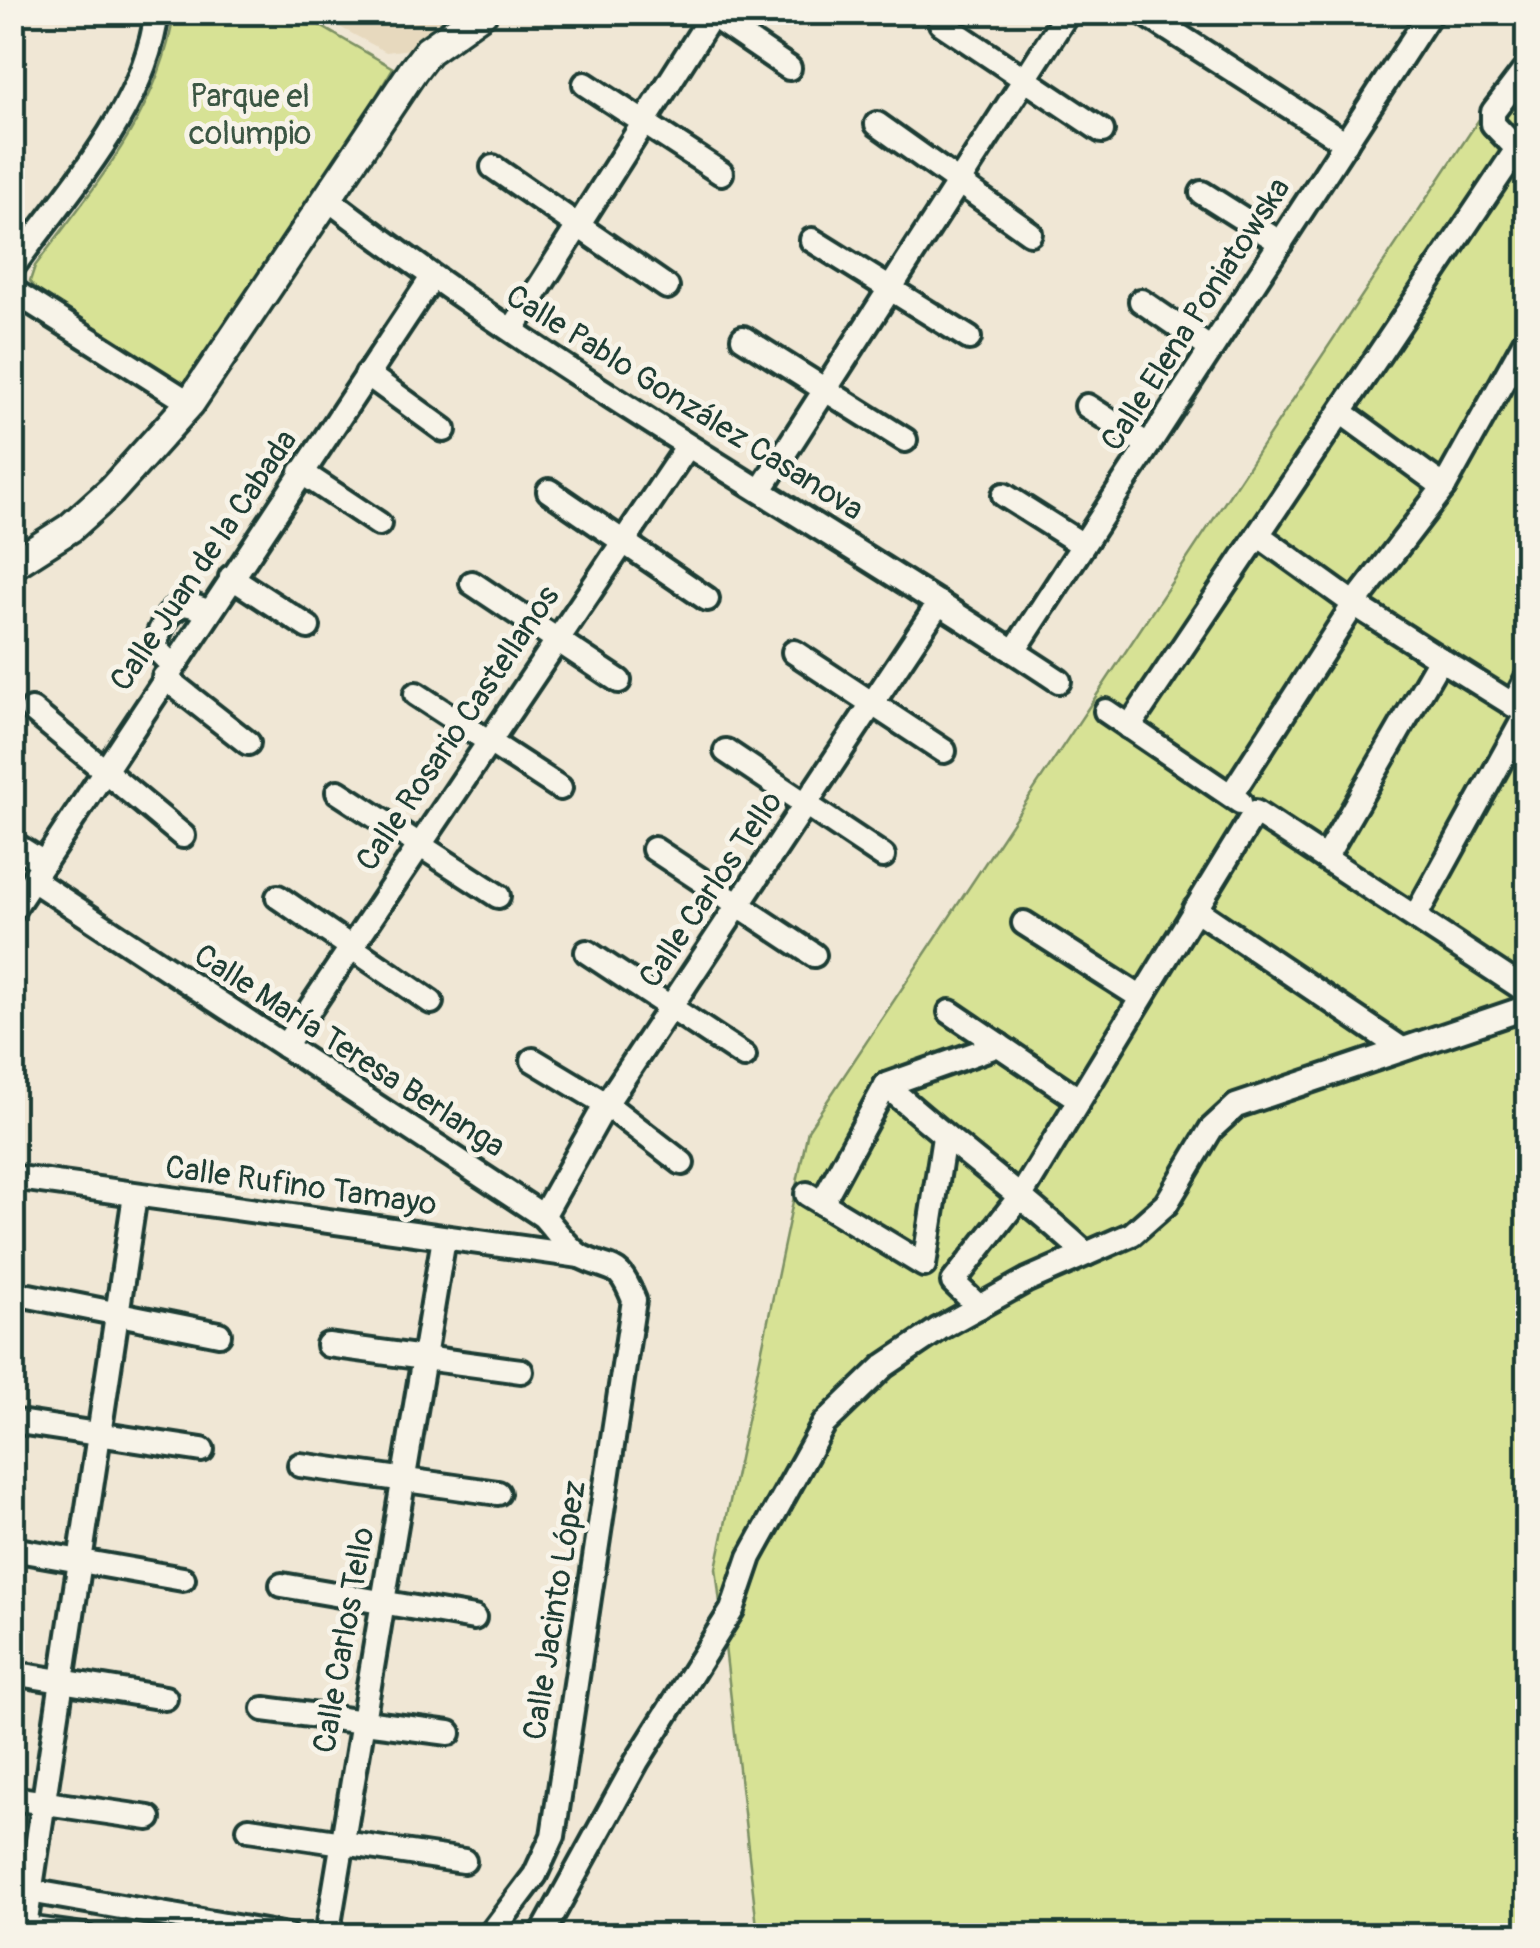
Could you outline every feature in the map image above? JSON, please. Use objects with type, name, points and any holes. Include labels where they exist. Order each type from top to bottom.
[{"type":"main road","points":[[12,566],[70,528],[111,492],[190,403],[428,51],[483,12]]},
{"type":"street","points":[[12,268],[126,109],[154,35],[157,12]]},
{"type":"street","points":[[762,488],[1068,12]]},
{"type":"street","points":[[1142,12],[1346,143]]},
{"type":"street","name":"Calle Elena Poniatowska","points":[[1014,651],[1431,12]]},
{"type":"street","points":[[512,330],[711,14],[789,68]]},
{"type":"street","points":[[941,23],[1102,132]]},
{"type":"street","points":[[1130,727],[1341,412],[1522,154],[1493,124],[1494,112],[1528,66]]},
{"type":"street","points":[[585,84],[646,120],[721,173]]},
{"type":"street","points":[[876,124],[1030,233]]},
{"type":"street","points":[[493,167],[667,287]]},
{"type":"street","points":[[1202,193],[1281,242]]},
{"type":"street","name":"Calle Pablo González Casanova","points":[[328,199],[431,279],[686,447],[762,488],[1058,680]]},
{"type":"street","points":[[812,240],[969,338]]},
{"type":"street","name":"Calle Juan de la Cabada","points":[[12,911],[431,279]]},
{"type":"street","points":[[12,290],[190,403]]},
{"type":"street","points":[[1141,301],[1211,350]]},
{"type":"street","points":[[1231,795],[1354,604],[1444,486],[1528,336]]},
{"type":"street","points":[[743,338],[905,440]]},
{"type":"street","points":[[367,374],[444,430]]},
{"type":"street","points":[[1087,406],[1148,445]]},
{"type":"street","points":[[1341,412],[1444,486]]},
{"type":"street","name":"Calle Rosario Castellanos","points":[[285,1046],[348,946],[686,447]]},
{"type":"street","points":[[300,472],[379,524]]},
{"type":"street","points":[[549,492],[706,599]]},
{"type":"street","points":[[1004,495],[1083,545]]},
{"type":"street","points":[[1258,534],[1354,604],[1522,711]]},
{"type":"street","points":[[231,576],[308,627]]},
{"type":"street","points":[[472,583],[620,681]]},
{"type":"street","name":"Calle Carlos Tello","points":[[542,1216],[606,1104],[939,603]]},
{"type":"street","points":[[794,652],[944,751]]},
{"type":"street","points":[[1325,858],[1440,660]]},
{"type":"street","points":[[168,671],[248,743]]},
{"type":"street","points":[[1415,918],[1522,711],[1528,676]]},
{"type":"street","points":[[416,694],[490,738],[560,788]]},
{"type":"street","points":[[32,710],[183,836]]},
{"type":"street","points":[[1106,711],[1528,992]]},
{"type":"street","points":[[726,751],[883,856]]},
{"type":"street","points":[[338,792],[421,842],[498,896]]},
{"type":"street","points":[[953,1282],[1022,1194],[1077,1098],[1255,812]]},
{"type":"street","name":"Calle María Teresa Berlanga","points":[[12,843],[39,871],[285,1046],[542,1216],[580,1256],[606,1263],[625,1278]]},
{"type":"street","points":[[654,849],[814,955]]},
{"type":"street","points":[[278,897],[430,1002]]},
{"type":"street","points":[[1195,909],[1402,1049]]},
{"type":"street","points":[[1024,923],[1140,997]]},
{"type":"street","points":[[586,952],[744,1056]]},
{"type":"street","points":[[541,1936],[637,1761],[732,1610],[750,1557],[824,1424],[884,1366],[978,1307],[1132,1234],[1166,1204],[1211,1129],[1236,1106],[1528,1007]]},
{"type":"street","points":[[950,1012],[1077,1098]]},
{"type":"street","points":[[978,1307],[953,1282],[815,1199],[886,1086],[999,1046]]},
{"type":"street","points":[[533,1060],[606,1104],[682,1163]]},
{"type":"street","points":[[886,1086],[944,1136],[1022,1194],[1086,1254]]},
{"type":"street","points":[[924,1264],[944,1136]]},
{"type":"street","name":"Calle Rufino Tamayo","points":[[12,1176],[580,1256]]},
{"type":"street","points":[[84,1936],[19,1926],[22,1890],[45,1803],[135,1196]]},
{"type":"street","name":"Calle Carlos Tello","points":[[327,1936],[444,1238]]},
{"type":"street","name":"Calle Jacinto López","points":[[489,1936],[535,1875],[553,1836],[634,1300],[625,1278]]},
{"type":"street","points":[[29,1296],[220,1334]]},
{"type":"street","points":[[328,1345],[521,1370]]},
{"type":"street","points":[[12,1421],[202,1450]]},
{"type":"street","points":[[300,1464],[498,1493]]},
{"type":"street","points":[[12,1549],[183,1579]]},
{"type":"street","points":[[282,1585],[474,1618]]},
{"type":"street","points":[[12,1672],[165,1698]]},
{"type":"street","points":[[264,1710],[449,1732]]},
{"type":"street","points":[[12,1798],[149,1818]]},
{"type":"street","points":[[249,1829],[342,1846],[464,1861]]},
{"type":"street","points":[[22,1890],[287,1936]]},
{"type":"shaded area","points":[[314,13],[464,13],[411,49],[386,52]]},
{"type":"green space","name":"Parque el columpio","points":[[174,13],[298,13],[393,68],[303,219],[184,384],[44,299],[30,281],[35,266],[101,178],[139,116],[155,83]]},
{"type":"green space","points":[[1527,47],[1527,1935],[758,1935],[716,1568],[808,1130]]}]
